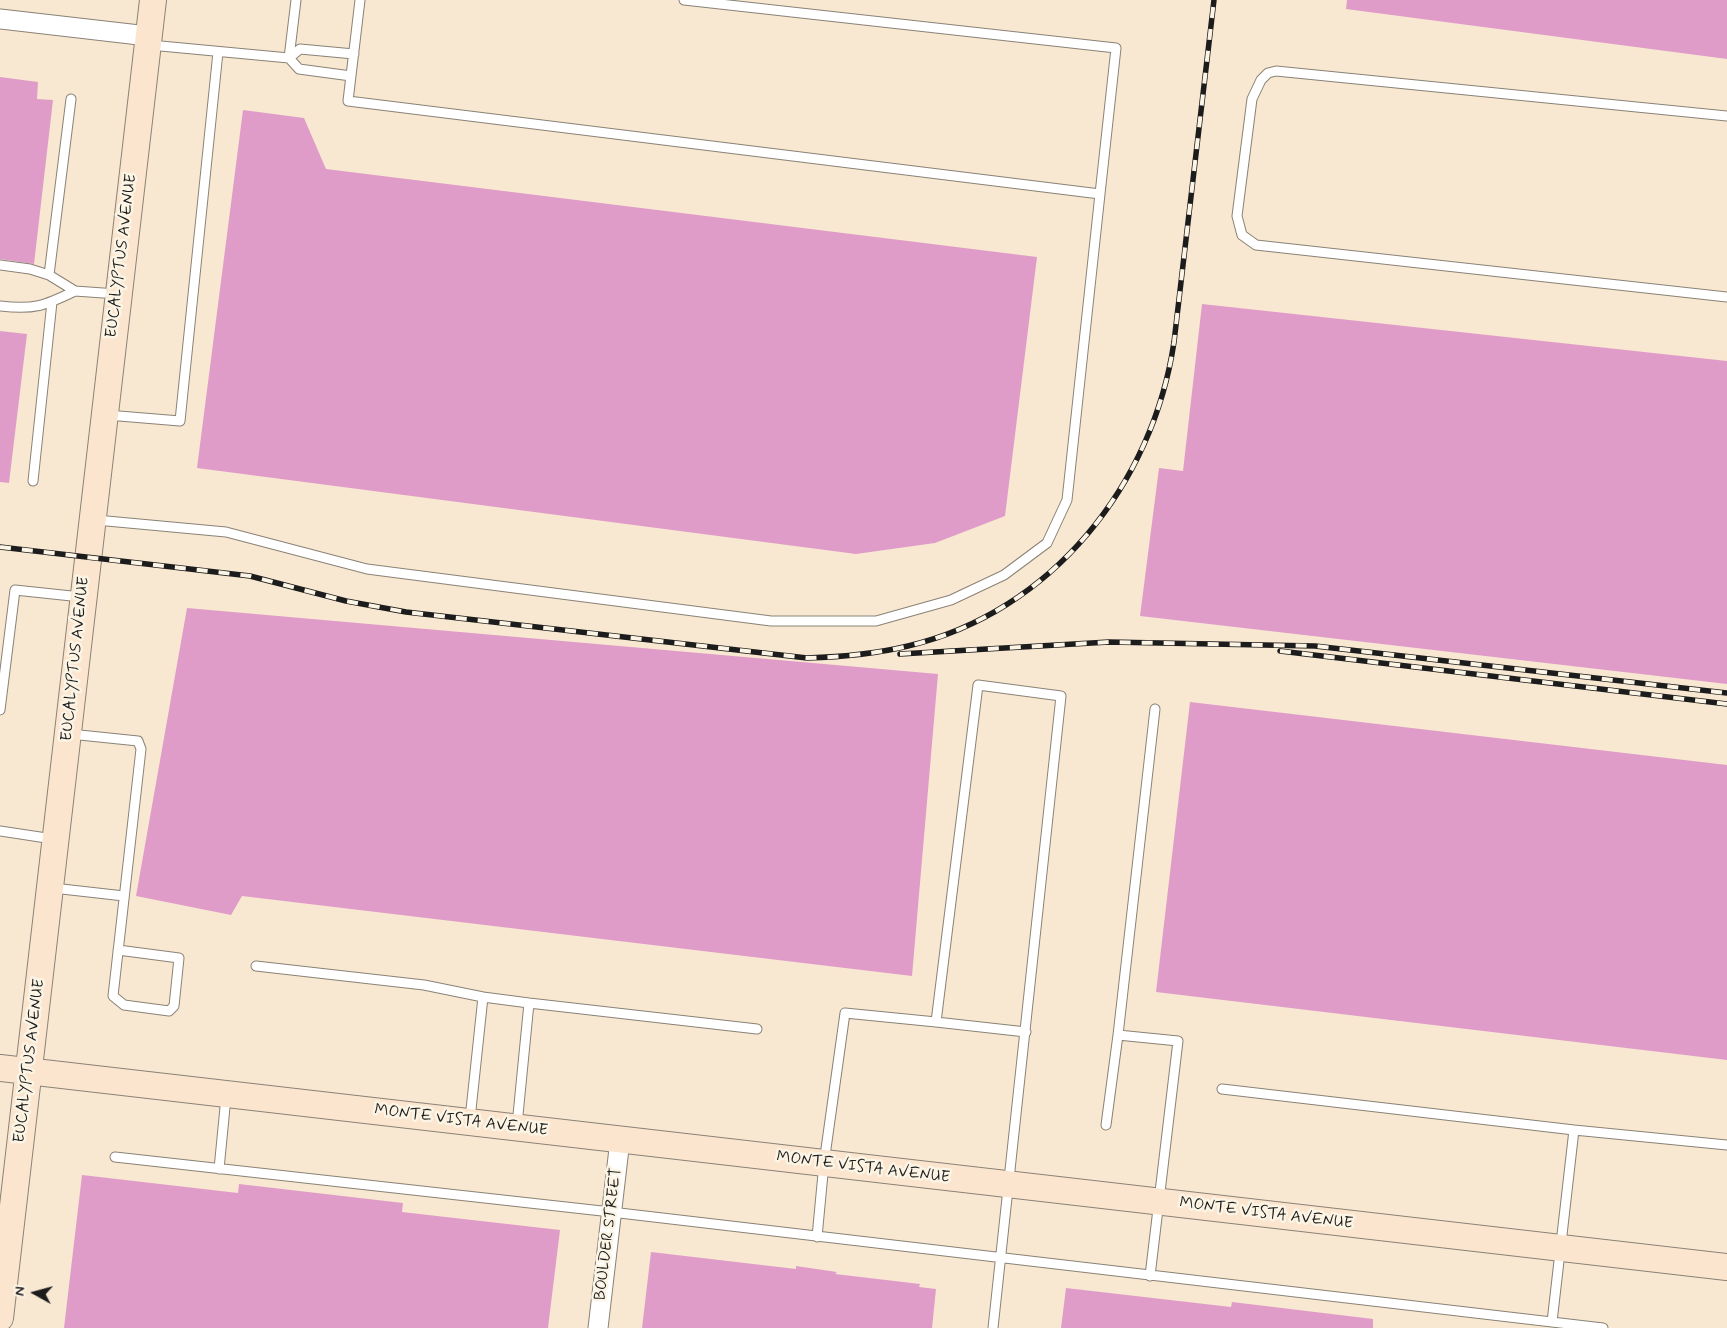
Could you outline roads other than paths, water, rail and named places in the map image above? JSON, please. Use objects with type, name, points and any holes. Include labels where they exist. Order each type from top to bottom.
[{"type":"street","name":"EUCALYPTUS AVENUE","points":[[0,1318],[153,0]]},
{"type":"street","points":[[0,19],[148,41]]},
{"type":"street","name":"MONTE VISTA AVENUE","points":[[0,1068],[1727,1266]]},
{"type":"street","name":"BOULDER STREET","points":[[598,1328],[620,1140]]},
{"type":"lane","points":[[289,58],[296,0]]},
{"type":"lane","points":[[360,0],[348,101],[1100,194]]},
{"type":"lane","points":[[92,520],[226,532],[367,569],[771,621],[876,621],[951,600],[1004,575],[1047,543],[1067,500],[1116,48],[684,0]]},
{"type":"lane","points":[[148,41],[218,52],[289,58],[299,68],[351,76]]},
{"type":"lane","points":[[289,58],[300,48],[354,54]]},
{"type":"lane","points":[[104,414],[180,421],[218,52]]},
{"type":"lane","points":[[1727,116],[1276,71],[1268,73],[1261,80],[1252,99],[1237,216],[1242,235],[1256,245],[1727,297]]},
{"type":"lane","points":[[50,275],[71,99]]},
{"type":"lane","points":[[0,265],[30,269],[50,275],[75,291],[118,294]]},
{"type":"lane","points":[[0,306],[26,309],[52,302],[75,291]]},
{"type":"lane","points":[[33,481],[52,302]]},
{"type":"lane","points":[[0,710],[15,590],[83,597]]},
{"type":"lane","points":[[936,1022],[978,685],[1061,696],[993,1328]]},
{"type":"lane","points":[[1106,1125],[1155,709]]},
{"type":"lane","points":[[68,733],[138,741],[141,749],[124,896],[118,950],[113,996],[124,1005],[169,1011],[174,1006],[179,958],[118,950]]},
{"type":"lane","points":[[0,831],[56,839]]},
{"type":"lane","points":[[50,888],[124,896]]},
{"type":"lane","points":[[256,966],[424,985],[483,997],[529,1003],[757,1029]]},
{"type":"lane","points":[[469,1122],[483,997]]},
{"type":"lane","points":[[516,1128],[529,1003]]},
{"type":"lane","points":[[817,1237],[824,1163],[845,1013],[1026,1032]]},
{"type":"lane","points":[[1118,1035],[1178,1041],[1150,1276]]},
{"type":"lane","points":[[1222,1089],[1574,1130],[1727,1145]]},
{"type":"lane","points":[[219,1169],[226,1094]]},
{"type":"lane","points":[[1552,1322],[1574,1130]]},
{"type":"lane","points":[[115,1157],[612,1212],[1000,1259],[1603,1328]]},
{"type":"railway","points":[[0,547],[250,576],[346,601],[406,612],[807,658],[858,655],[896,649],[960,629],[1007,604],[1050,572],[1087,534],[1119,492],[1144,445],[1162,394],[1174,342],[1214,0]]},
{"type":"railway","points":[[900,654],[1109,642],[1315,646],[1727,693]]},
{"type":"railway","points":[[1280,651],[1727,704]]}]
